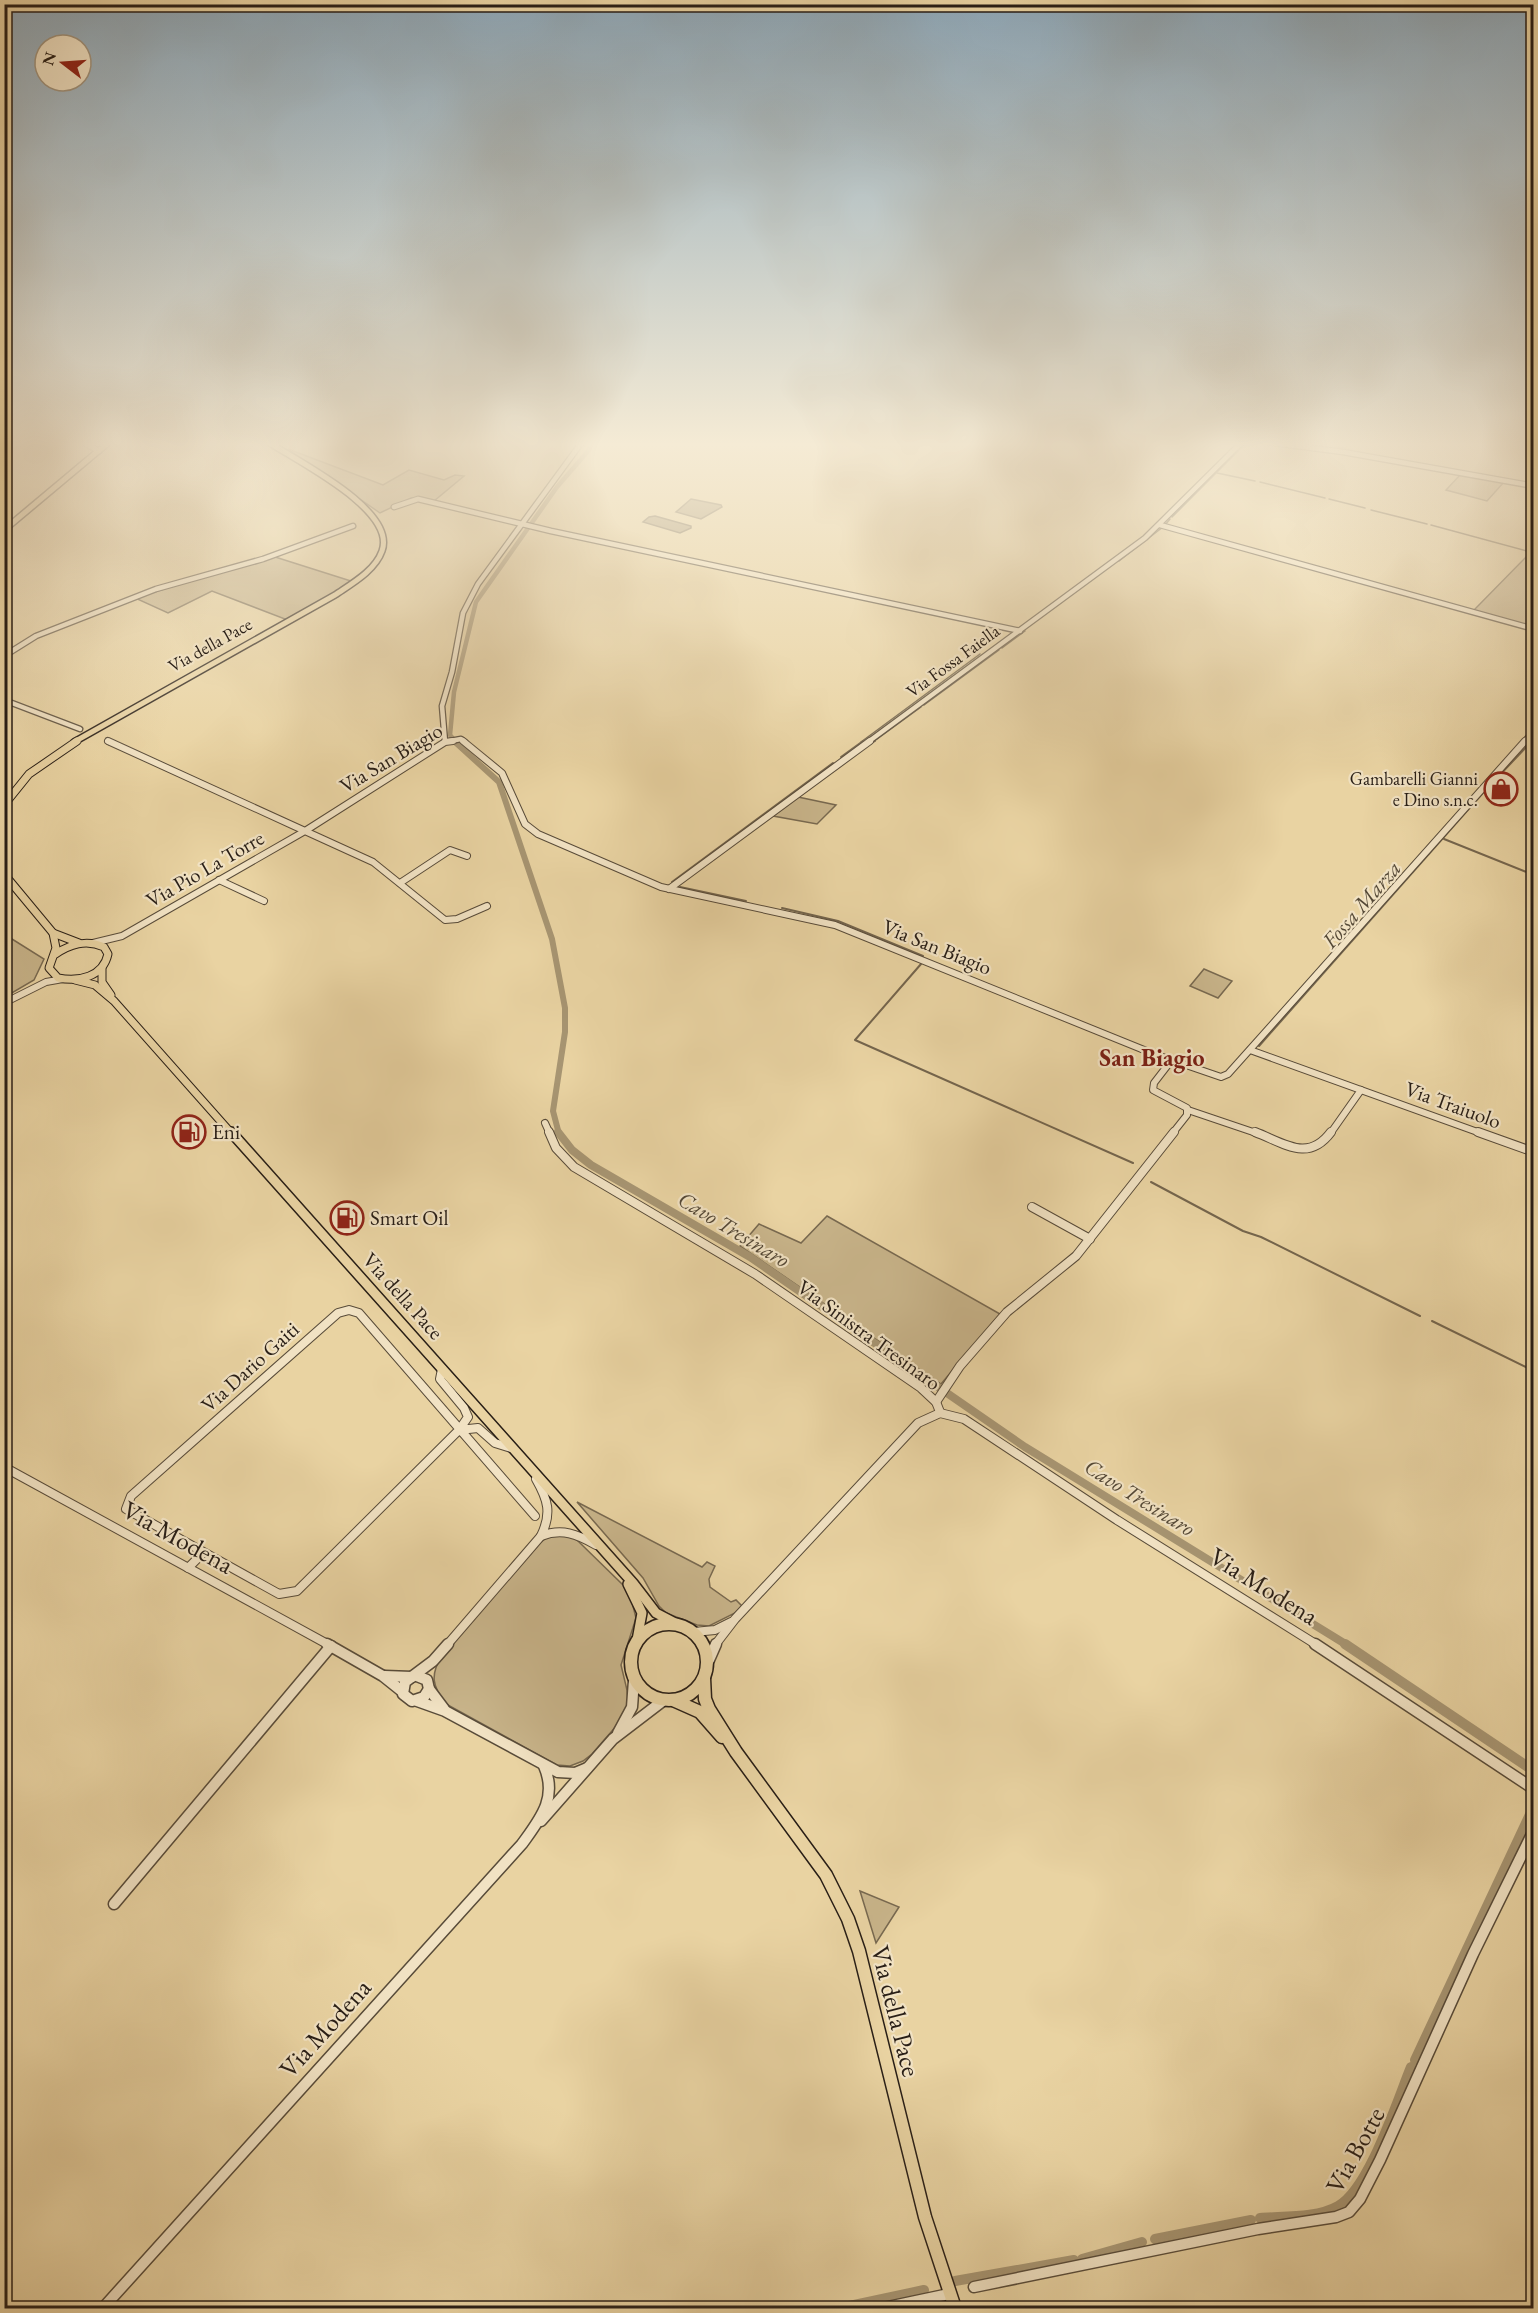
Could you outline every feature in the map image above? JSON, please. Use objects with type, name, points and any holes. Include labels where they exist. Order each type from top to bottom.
[{"type":"main road","name":"Via della Pace","points":[[4,805],[23,780],[64,748],[335,596],[366,575],[383,550]]},
{"type":"main road","points":[[4,874],[54,933],[82,943]]},
{"type":"main road","points":[[54,933],[54,955],[49,971],[63,979],[75,980],[90,976],[102,968],[108,954],[104,947],[93,943],[82,943],[66,947],[54,955]]},
{"type":"main road","name":"Via della Pace","points":[[102,968],[102,982],[114,1001]]},
{"type":"main road","name":"Via della Pace","points":[[75,980],[95,985],[114,1001],[616,1563],[656,1613],[693,1632]]},
{"type":"main road","name":"Via della Pace","points":[[616,1563],[642,1613],[630,1662],[634,1680],[646,1694],[668,1699],[700,1712],[736,1752]]},
{"type":"main road","points":[[636,1643],[655,1628],[679,1625]]},
{"type":"main road","points":[[693,1632],[702,1640],[709,1660]]},
{"type":"main road","name":"Via della Pace","points":[[709,1660],[704,1678],[705,1699],[709,1709],[736,1752],[817,1860],[848,1919],[859,1951],[925,2217],[955,2308]]},
{"type":"main road","points":[[668,1699],[687,1695],[704,1678]]},
{"type":"street","points":[[4,656],[36,636],[156,589],[288,550]]},
{"type":"street","points":[[451,741],[442,706],[452,672],[463,612],[472,593],[504,550]]},
{"type":"street","points":[[644,550],[1020,631]]},
{"type":"street","name":"Via Fossa Faiella","points":[[669,889],[1127,550]]},
{"type":"street","points":[[1249,550],[1533,629]]},
{"type":"street","points":[[4,700],[80,729]]},
{"type":"street","points":[[1250,1050],[1533,731]]},
{"type":"street","name":"Via San Biagio","points":[[305,831],[451,741],[462,740],[502,773],[529,828],[669,889],[835,925],[1171,1061],[1221,1077],[1228,1074],[1250,1050]]},
{"type":"street","points":[[108,741],[373,862],[445,920],[457,920],[487,906]]},
{"type":"street","name":"Via Pio La Torre","points":[[108,954],[122,936],[305,831]]},
{"type":"street","points":[[400,883],[450,850],[467,856]]},
{"type":"street","points":[[219,880],[264,901]]},
{"type":"street","name":"Via Pio La Torre","points":[[93,943],[122,936]]},
{"type":"street","points":[[23,992],[40,981],[49,971]]},
{"type":"street","points":[[4,1002],[46,982],[63,979]]},
{"type":"street","name":"Via Traiuolo","points":[[1250,1050],[1533,1152]]},
{"type":"street","points":[[1171,1061],[1154,1083],[1153,1090],[1188,1110],[1205,1113],[1297,1148],[1311,1150],[1320,1145],[1350,1101],[1361,1090]]},
{"type":"street","points":[[938,1399],[960,1366],[1007,1312],[1062,1270],[1090,1239],[1188,1110]]},
{"type":"street","name":"Via Sinistra Tresinaro","points":[[545,1123],[556,1148],[574,1167],[755,1274],[938,1399],[940,1412]]},
{"type":"street","points":[[1032,1207],[1090,1239]]},
{"type":"street","name":"Via Dario Gaiti","points":[[459,1430],[297,1591],[279,1594],[126,1509],[128,1500],[338,1312],[349,1310],[359,1313],[534,1516]]},
{"type":"street","points":[[442,1369],[440,1379],[464,1408],[468,1417],[459,1430]]},
{"type":"street","points":[[709,1660],[716,1644],[735,1619],[918,1423],[931,1414],[940,1412]]},
{"type":"street","name":"Via Modena","points":[[940,1412],[964,1419],[1117,1521],[1314,1643],[1533,1789]]},
{"type":"street","points":[[459,1430],[478,1428],[495,1443],[513,1448]]},
{"type":"street","name":"Via Modena","points":[[4,1467],[331,1646],[383,1676],[403,1692],[408,1700],[446,1710],[544,1766],[567,1773],[590,1767]]},
{"type":"street","points":[[403,1692],[405,1682],[433,1661],[541,1536],[550,1519],[550,1510],[531,1469]]},
{"type":"street","points":[[541,1536],[557,1530],[575,1532],[604,1550]]},
{"type":"street","points":[[188,1568],[202,1553]]},
{"type":"street","points":[[693,1632],[715,1630],[735,1619]]},
{"type":"street","points":[[114,1904],[331,1646]]},
{"type":"street","points":[[417,1701],[426,1696],[433,1661]]},
{"type":"street","name":"Via Modena","points":[[383,1676],[425,1677],[446,1710]]},
{"type":"street","points":[[612,1743],[629,1714],[634,1680]]},
{"type":"street","points":[[522,1844],[590,1767],[642,1713],[668,1699]]},
{"type":"street","name":"Via Modena","points":[[103,2308],[522,1844],[541,1816],[552,1791],[551,1779],[544,1766]]},
{"type":"street","name":"Via Botte","points":[[974,2287],[1258,2229],[1336,2217],[1349,2212],[1360,2199],[1380,2160],[1473,1954],[1533,1830]]},
{"type":"street","points":[[883,2308],[949,2294]]},
{"type":"shaded area","points":[[1529,554],[1533,555],[1533,628],[1473,611]]},
{"type":"shaded area","points":[[272,556],[354,582],[290,621],[212,591],[168,613],[135,598]]},
{"type":"shaded area","points":[[798,797],[836,805],[817,824],[773,816]]},
{"type":"shaded area","points":[[4,934],[44,959],[34,980],[5,997]]},
{"type":"shaded area","points":[[1204,969],[1232,981],[1218,998],[1190,986]]},
{"type":"shaded area","points":[[827,1216],[1000,1314],[941,1384],[740,1246],[759,1224],[801,1243]]},
{"type":"shaded area","points":[[577,1502],[702,1567],[707,1562],[715,1566],[709,1579],[710,1587],[731,1602],[736,1600],[742,1606],[735,1613],[709,1626],[697,1625],[666,1613],[659,1606],[643,1578]]},
{"type":"shaded area","points":[[551,1534],[573,1537],[623,1585],[632,1602],[636,1618],[621,1665],[628,1703],[618,1724],[592,1754],[583,1761],[570,1766],[557,1765],[446,1704],[434,1680],[442,1655],[540,1543]]},
{"type":"shaded area","points":[[860,1891],[899,1907],[876,1943]]},
{"type":"waterway","name":"Cavo Tresinaro","points":[[456,742],[450,735],[454,692],[476,602],[513,550]]},
{"type":"waterway","points":[[1119,561],[1133,550]]},
{"type":"waterway","points":[[1523,550],[1534,553]]},
{"type":"waterway","points":[[1002,648],[1025,631]]},
{"type":"waterway","points":[[924,705],[999,650]]},
{"type":"waterway","points":[[861,742],[980,654]]},
{"type":"waterway","points":[[873,742],[921,707]]},
{"type":"waterway","name":"Fossa Marza","points":[[1530,742],[1534,738]]},
{"type":"waterway","name":"Cavo Tresinaro","points":[[454,741],[499,782],[552,939],[565,1008],[565,1032],[553,1111],[559,1133]]},
{"type":"waterway","points":[[841,757],[863,741]]},
{"type":"waterway","points":[[870,744],[875,741]]},
{"type":"waterway","name":"Fossa Marza","points":[[1494,781],[1532,741]]},
{"type":"waterway","points":[[672,882],[833,763]]},
{"type":"waterway","name":"Fossa Marza","points":[[1259,1046],[1489,786]]},
{"type":"waterway","points":[[1444,839],[1534,875]]},
{"type":"waterway","points":[[680,887],[746,901]]},
{"type":"waterway","points":[[782,908],[838,921],[923,956]]},
{"type":"waterway","points":[[921,964],[855,1040],[1133,1163]]},
{"type":"waterway","name":"Cavo Tresinaro","points":[[559,1133],[572,1150],[591,1165],[750,1257],[1025,1447],[1347,1645]]},
{"type":"waterway","points":[[1151,1182],[1243,1231],[1261,1237],[1420,1316]]},
{"type":"waterway","points":[[1432,1321],[1534,1371]]},
{"type":"waterway","name":"Cavo Tresinaro","points":[[1345,1644],[1534,1771]]},
{"type":"waterway","points":[[1415,2060],[1534,1806]]},
{"type":"waterway","points":[[1260,2218],[1320,2213],[1338,2206],[1349,2197],[1371,2164],[1411,2067]]},
{"type":"waterway","points":[[1155,2239],[1251,2220]]},
{"type":"waterway","points":[[1082,2259],[1142,2242]]},
{"type":"waterway","points":[[955,2281],[1074,2260]]},
{"type":"waterway","points":[[840,2308],[924,2290]]},
{"type":"place","name":"Gambarelli Gianni e Dino s.n.c.","points":[[1501,789]]},
{"type":"place","name":"Eni","points":[[189,1132]]},
{"type":"place","name":"Smart Oil","points":[[347,1218]]},
{"type":"district","name":"San Biagio","points":[[1152,1058]]}]
